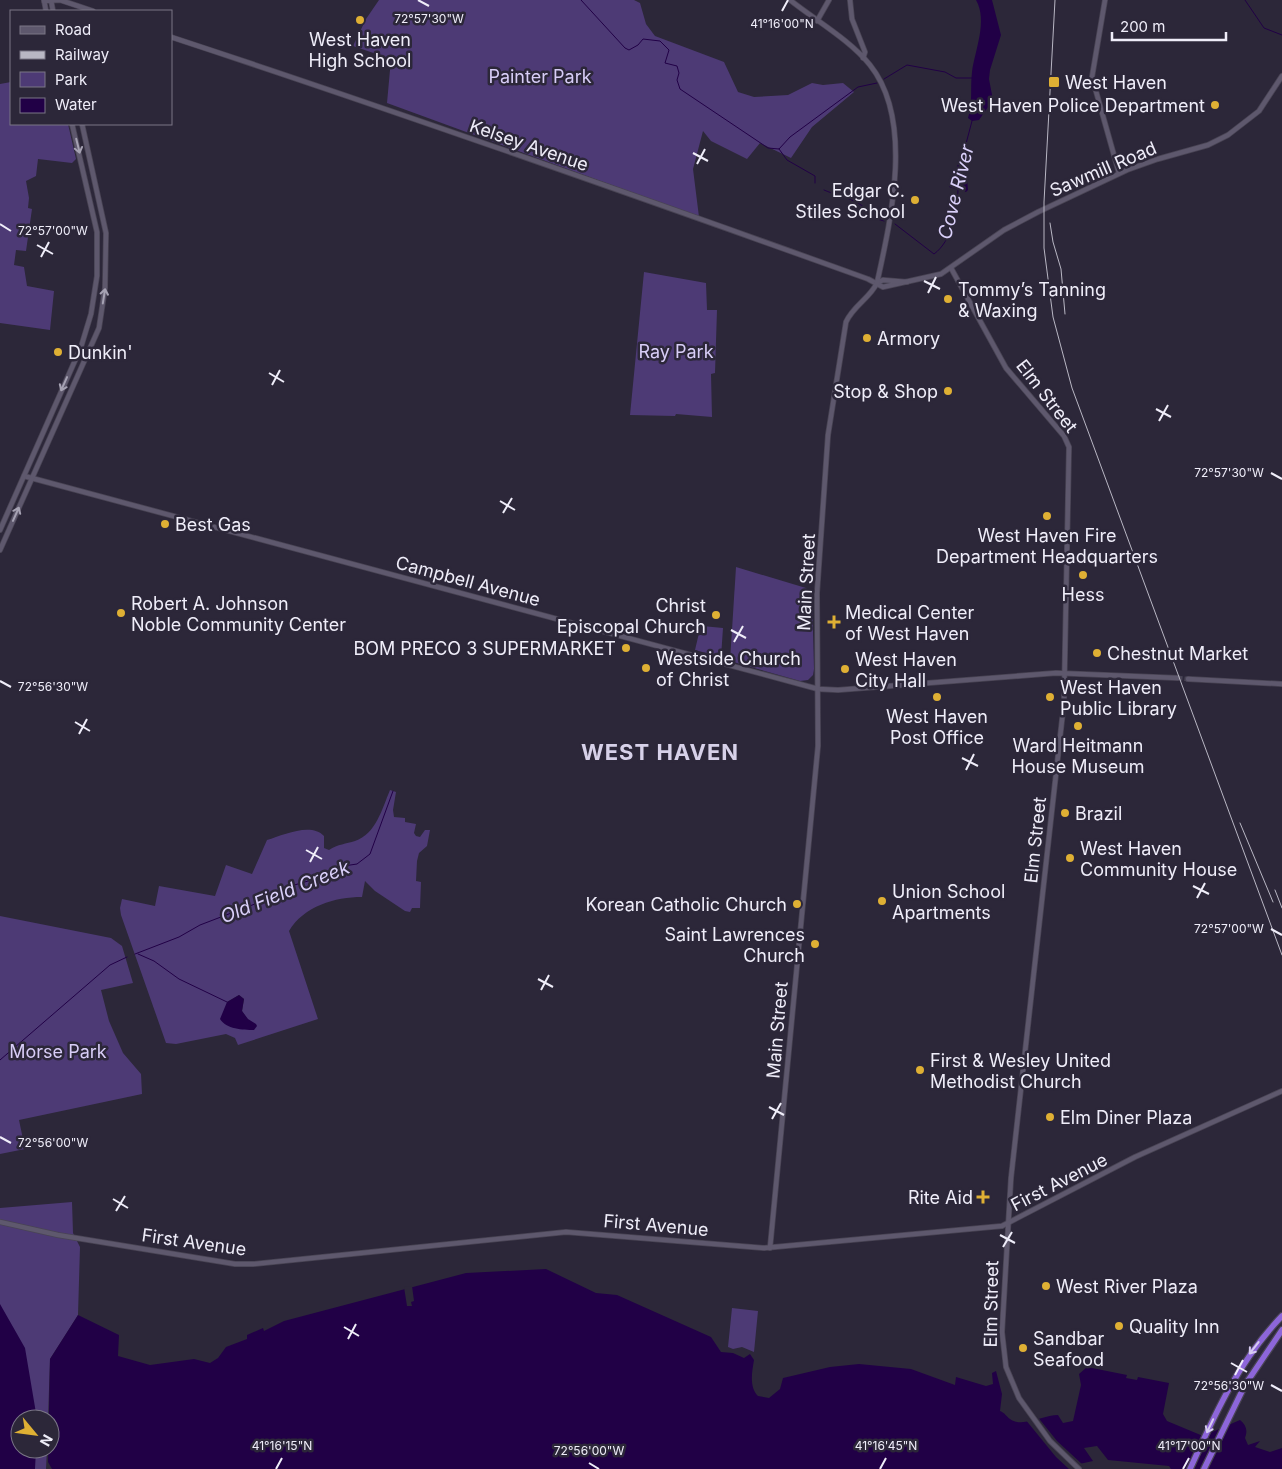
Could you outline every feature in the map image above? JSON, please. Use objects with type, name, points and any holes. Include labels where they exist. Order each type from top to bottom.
[{"type":"highway","points":[[1190,1469],[1231,1383],[1249,1355],[1282,1316]]},
{"type":"highway","points":[[1204,1469],[1243,1388],[1265,1351],[1282,1330]]},
{"type":"main road","points":[[44,0],[60,0],[90,10]]},
{"type":"main road","points":[[790,0],[863,58],[865,52],[852,19],[850,0]]},
{"type":"main road","points":[[817,21],[828,0]]},
{"type":"main road","points":[[1105,0],[1092,75],[1119,173]]},
{"type":"main road","name":"Kelsey Avenue","points":[[172,37],[339,92],[884,287],[909,282]]},
{"type":"main road","name":"Main Street","points":[[770,1248],[818,746],[817,593],[828,436],[846,322],[852,311],[873,290],[877,283],[892,200],[895,139],[886,93],[876,73],[863,58]]},
{"type":"main road","name":"Sawmill Road","points":[[909,282],[930,278],[951,268],[1012,225],[1119,173],[1158,158],[1208,145],[1232,133],[1259,111],[1282,76]]},
{"type":"main road","points":[[0,530],[84,340],[95,295],[97,232],[72,125]]},
{"type":"main road","points":[[0,550],[99,328],[105,288],[106,233],[82,125]]},
{"type":"main road","name":"Elm Street","points":[[951,268],[1006,368],[1068,443],[1066,672],[1060,748],[1019,1092],[1007,1224],[1002,1325],[1005,1360],[1013,1385],[1028,1413],[1050,1441],[1080,1469]]},
{"type":"main road","name":"Campbell Avenue","points":[[24,476],[818,689],[838,690],[1066,672],[1178,678]]},
{"type":"main road","points":[[1188,679],[1282,684]]},
{"type":"main road","name":"First Avenue","points":[[0,1222],[58,1235],[235,1264],[572,1232],[770,1248],[1007,1224],[1136,1158],[1282,1091]]},
{"type":"green space","name":"Painter Park","points":[[379,0],[634,0],[640,3],[646,24],[655,36],[724,62],[738,92],[754,97],[788,95],[812,83],[823,85],[843,83],[854,92],[812,127],[791,158],[760,143],[747,159],[711,141],[703,131],[693,169],[699,217],[387,103],[391,59],[353,46],[366,19]]},
{"type":"green space","points":[[10,82],[10,125],[68,125],[76,159],[72,163],[38,159],[36,176],[26,181],[29,198],[28,208],[32,209],[26,251],[16,250],[14,265],[24,267],[27,286],[54,291],[50,330],[0,323],[0,84]]},
{"type":"green space","name":"Ray Park","points":[[644,272],[706,283],[707,310],[717,310],[715,373],[711,374],[712,417],[676,414],[675,416],[630,415]]},
{"type":"green space","points":[[736,567],[806,588],[812,595],[814,669],[813,675],[808,680],[800,681],[730,661]]},
{"type":"green space","points":[[692,625],[723,628],[721,657],[695,650],[699,633],[691,631]]},
{"type":"green space","points":[[390,790],[396,792],[393,810],[394,817],[405,818],[405,822],[416,824],[414,833],[416,836],[420,837],[425,830],[430,830],[427,846],[419,853],[417,861],[416,881],[421,882],[420,908],[412,908],[410,912],[405,911],[375,891],[365,881],[362,897],[331,901],[312,909],[295,922],[289,931],[318,1019],[238,1045],[235,1038],[226,1034],[176,1044],[166,1043],[121,915],[122,899],[155,906],[159,886],[215,896],[226,865],[252,874],[267,840],[297,831],[312,830],[318,832],[324,836],[324,848],[329,850],[355,841],[362,838],[373,827]],"holes":[[[239,995],[244,999],[242,1011],[248,1020],[227,1002]]]},
{"type":"green space","name":"Morse Park","points":[[0,916],[111,938],[122,946],[133,983],[101,990],[109,1021],[123,1053],[141,1074],[142,1094],[19,1120],[25,1149],[0,1154]]},
{"type":"green space","points":[[72,1202],[73,1233],[80,1247],[78,1315],[50,1359],[48,1409],[10,1409],[10,1459],[46,1459],[46,1469],[0,1469],[0,1208]]},
{"type":"green space","points":[[732,1308],[758,1311],[754,1352],[742,1347],[733,1349],[728,1347]]},
{"type":"water","points":[[976,0],[992,0],[1001,35],[990,70],[989,79],[993,100],[979,120],[972,121],[968,118],[972,72],[981,26],[981,17]]},
{"type":"water","points":[[960,159],[963,161],[963,175],[967,179],[968,190],[966,192],[949,187]]},
{"type":"water","points":[[239,995],[244,999],[242,1011],[257,1026],[254,1030],[230,1027],[220,1019],[227,1002]]},
{"type":"water","points":[[546,1269],[596,1293],[617,1295],[711,1337],[721,1352],[733,1353],[744,1358],[750,1354],[754,1360],[753,1388],[758,1396],[769,1398],[780,1389],[783,1378],[830,1367],[859,1364],[911,1369],[955,1385],[956,1377],[986,1386],[993,1384],[992,1373],[996,1371],[1002,1394],[1000,1411],[1010,1419],[1027,1422],[1058,1415],[1063,1423],[1073,1421],[1081,1385],[1079,1374],[1087,1367],[1127,1375],[1126,1378],[1137,1380],[1138,1377],[1169,1383],[1163,1414],[1167,1421],[1203,1436],[1240,1420],[1246,1428],[1245,1438],[1248,1445],[1260,1441],[1255,1447],[1270,1452],[1282,1448],[1282,1469],[1171,1469],[1169,1466],[1108,1460],[1097,1446],[1084,1448],[1093,1461],[1070,1466],[1069,1469],[52,1469],[48,1462],[48,1459],[60,1459],[60,1409],[49,1409],[50,1359],[78,1315],[119,1335],[118,1356],[150,1365],[194,1359],[210,1363],[218,1358],[226,1347],[247,1339],[247,1335],[263,1328],[264,1331],[284,1321],[466,1273]]},
{"type":"water","points":[[0,1304],[25,1348],[35,1409],[10,1409],[10,1459],[36,1459],[35,1469],[0,1469]]},
{"type":"pier","points":[[412,1286],[414,1301],[411,1302],[412,1306],[407,1306],[404,1287]]},
{"type":"pier","points":[[1037,1416],[1057,1441],[1083,1465],[1069,1469],[1056,1457],[1025,1419]]},
{"type":"waterway","name":"Cove River","points":[[581,0],[625,48],[629,50],[638,45],[643,39],[660,41],[669,50],[665,63],[677,66],[679,73],[677,80],[680,89],[768,148],[779,149],[790,137],[858,87],[877,83]]},
{"type":"waterway","name":"Cove River","points":[[1245,0],[1264,28],[1282,35]]},
{"type":"waterway","name":"Cove River","points":[[884,79],[907,65],[945,72],[956,78],[972,78]]},
{"type":"waterway","name":"Cove River","points":[[962,159],[972,121]]},
{"type":"waterway","name":"Cove River","points":[[779,149],[787,160],[815,176],[815,183]]},
{"type":"waterway","name":"Cove River","points":[[824,190],[863,206],[871,217],[884,221]]},
{"type":"waterway","name":"Cove River","points":[[895,224],[934,254],[949,234],[955,216],[958,190]]},
{"type":"waterway","name":"Old Field Creek","points":[[135,954],[179,937],[200,925],[281,894],[291,886],[315,879],[337,867],[357,864],[370,854],[393,791]]},
{"type":"waterway","points":[[138,954],[154,961],[179,979],[227,1002]]},
{"type":"waterway","name":"Old Field Creek","points":[[0,1060],[110,965],[127,957]]},
{"type":"tunnel","points":[[1178,678],[1188,679]]},
{"type":"railway","points":[[1055,0],[1044,202],[1044,248],[1053,317],[1072,388],[1282,955]]},
{"type":"railway","points":[[1050,223],[1053,242],[1061,269],[1065,314]]},
{"type":"railway","points":[[1240,823],[1273,902]]},
{"type":"railway","points":[[1275,890],[1282,908]]},
{"type":"place","name":"West Haven High School","points":[[360,20]]},
{"type":"place","name":"West Haven","points":[[1054,82]]},
{"type":"place","name":"West Haven Police Department","points":[[1215,105]]},
{"type":"place","name":"Edgar C. Stiles School","points":[[915,200]]},
{"type":"place","name":"Tommy’s Tanning & Waxing","points":[[948,299]]},
{"type":"place","name":"Armory","points":[[867,338]]},
{"type":"place","name":"Dunkin'","points":[[58,352]]},
{"type":"place","name":"Stop & Shop","points":[[948,391]]},
{"type":"place","name":"West Haven Fire Department Headquarters","points":[[1047,516]]},
{"type":"place","name":"Best Gas","points":[[165,524]]},
{"type":"place","name":"Hess","points":[[1083,575]]},
{"type":"place","name":"Robert A. Johnson Noble Community Center","points":[[121,613]]},
{"type":"place","name":"Christ Episcopal Church","points":[[716,615]]},
{"type":"place","name":"Medical Center of West Haven","points":[[834,622]]},
{"type":"place","name":"BOM PRECO 3 SUPERMARKET","points":[[626,648]]},
{"type":"place","name":"Chestnut Market","points":[[1097,653]]},
{"type":"place","name":"Westside Church of Christ","points":[[646,668]]},
{"type":"place","name":"West Haven City Hall","points":[[845,669]]},
{"type":"place","name":"West Haven Post Office","points":[[937,697]]},
{"type":"place","name":"West Haven Public Library","points":[[1050,697]]},
{"type":"place","name":"Ward Heitmann House Museum","points":[[1078,726]]},
{"type":"place","name":"Brazil","points":[[1065,813]]},
{"type":"place","name":"West Haven Community House","points":[[1070,858]]},
{"type":"place","name":"Union School Apartments","points":[[882,901]]},
{"type":"place","name":"Korean Catholic Church","points":[[797,904]]},
{"type":"place","name":"Saint Lawrences Church","points":[[815,944]]},
{"type":"place","name":"First & Wesley United Methodist Church","points":[[920,1070]]},
{"type":"place","name":"Elm Diner Plaza","points":[[1050,1117]]},
{"type":"place","name":"Rite Aid","points":[[983,1197]]},
{"type":"place","name":"West River Plaza","points":[[1046,1286]]},
{"type":"place","name":"Quality Inn","points":[[1119,1326]]},
{"type":"place","name":"Sandbar Seafood","points":[[1023,1348]]},
{"type":"district","name":"WEST HAVEN","points":[[660,752]]}]
